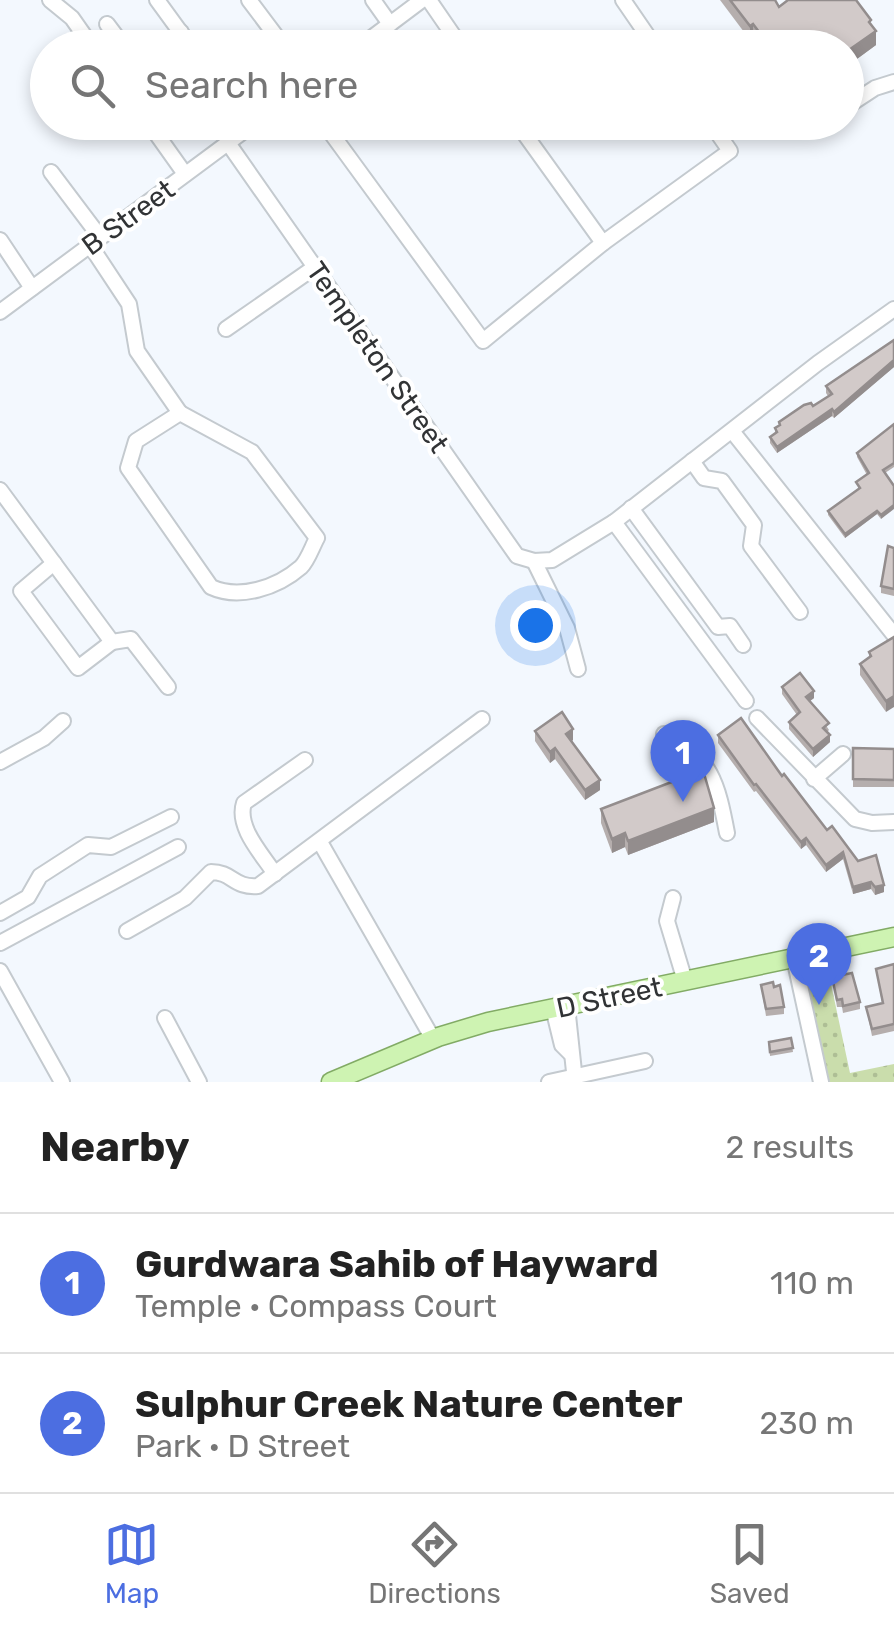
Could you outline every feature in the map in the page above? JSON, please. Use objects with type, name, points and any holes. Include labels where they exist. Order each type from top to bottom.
[{"type":"main road","name":"D Street","points":[[331,1082],[433,1039],[488,1022],[894,937]]},
{"type":"street","points":[[50,0],[80,30]]},
{"type":"street","points":[[157,0],[180,30]]},
{"type":"street","points":[[249,0],[271,30]]},
{"type":"street","points":[[260,0],[282,30]]},
{"type":"street","points":[[373,0],[390,24]]},
{"type":"street","points":[[382,30],[426,0],[448,30]]},
{"type":"street","points":[[623,0],[644,30]]},
{"type":"street","points":[[107,24],[111,30]]},
{"type":"street","points":[[864,96],[894,82]]},
{"type":"street","points":[[161,140],[185,174]]},
{"type":"street","name":"B Street","points":[[0,312],[232,140]]},
{"type":"street","points":[[335,140],[482,340],[603,244],[730,151],[722,140]]},
{"type":"street","points":[[529,140],[603,244]]},
{"type":"street","name":"Templeton Street","points":[[228,143],[517,556],[534,561]]},
{"type":"street","points":[[51,172],[129,304],[136,352],[180,413],[252,452],[317,538],[303,565],[268,588],[227,594],[210,587],[128,468],[136,442],[180,413]]},
{"type":"street","points":[[0,240],[32,288]]},
{"type":"street","points":[[226,329],[315,266]]},
{"type":"street","points":[[578,669],[568,628],[534,561],[552,560],[614,522],[818,363],[894,310]]},
{"type":"street","points":[[732,430],[894,635]]},
{"type":"street","points":[[692,461],[704,478],[722,480],[754,525],[751,546],[800,612]]},
{"type":"street","points":[[0,490],[112,642]]},
{"type":"street","points":[[632,508],[718,627],[730,626],[743,646]]},
{"type":"street","points":[[614,522],[746,702]]},
{"type":"street","points":[[54,563],[21,591],[78,668],[112,642],[131,639],[168,687]]},
{"type":"street","points":[[757,718],[854,819],[894,822]]},
{"type":"street","points":[[127,931],[185,898],[211,872],[222,872],[242,887],[258,886],[482,719]]},
{"type":"street","points":[[0,762],[44,738],[63,721]]},
{"type":"street","points":[[664,734],[690,745],[701,759],[720,792],[727,833]]},
{"type":"street","points":[[814,780],[843,754]]},
{"type":"street","points":[[275,874],[242,822],[242,808],[244,802],[305,760]]},
{"type":"street","points":[[0,913],[28,897],[40,876],[88,846],[112,847],[171,817]]},
{"type":"street","points":[[320,842],[433,1039]]},
{"type":"street","points":[[0,943],[178,846]]},
{"type":"street","points":[[673,898],[667,921],[685,980]]},
{"type":"street","points":[[794,958],[822,1082]]},
{"type":"street","points":[[0,972],[62,1082]]},
{"type":"street","points":[[560,1007],[562,1046],[570,1053],[575,1078]]},
{"type":"street","points":[[165,1018],[199,1082]]},
{"type":"street","points":[[549,1082],[645,1061]]},
{"type":"green space","points":[[828,970],[850,1073],[894,1064],[894,1082],[818,1082],[797,977]]},
{"type":"building","points":[[730,0],[775,0],[779,7],[788,0],[856,0],[876,31],[864,39],[864,30],[758,30],[753,24],[750,26]]},
{"type":"building","points":[[894,340],[894,360],[834,412],[832,409],[777,447],[770,437],[777,432],[779,422],[804,405],[813,406],[832,394],[826,386]]},
{"type":"building","points":[[894,424],[894,463],[883,470],[894,486],[894,505],[881,515],[877,511],[845,534],[828,511],[860,488],[856,482],[869,473],[857,453]]},
{"type":"building","points":[[888,546],[894,548],[894,589],[881,586]]},
{"type":"building","points":[[894,637],[894,696],[886,701],[860,664],[871,656],[869,652]]},
{"type":"building","points":[[800,673],[814,691],[806,697],[829,723],[823,728],[830,735],[813,749],[789,722],[800,712],[782,687]]},
{"type":"building","points":[[562,712],[573,729],[566,734],[600,780],[585,790],[555,748],[550,752],[535,731]]},
{"type":"building","points":[[741,718],[827,830],[832,826],[858,861],[876,855],[884,885],[875,887],[871,882],[853,887],[843,852],[826,865],[806,838],[801,842],[718,735]]},
{"type":"building","points":[[853,748],[894,749],[894,780],[853,779]]},
{"type":"building","points":[[703,770],[714,808],[628,841],[625,833],[612,839],[601,809]]},
{"type":"building","points":[[894,964],[894,1024],[872,1029],[866,1007],[883,1003],[876,969]]},
{"type":"building","points":[[852,973],[860,1002],[843,1006],[842,999],[837,1000],[832,977]]},
{"type":"building","points":[[773,982],[774,987],[780,985],[784,1007],[766,1009],[761,985]]},
{"type":"building","points":[[791,1038],[793,1048],[770,1052],[769,1042]]},
{"type":"place","name":"Gurdwara Sahib of Hayward","points":[[683,802]]},
{"type":"place","name":"Sulphur Creek Nature Center","points":[[819,1005]]}]
